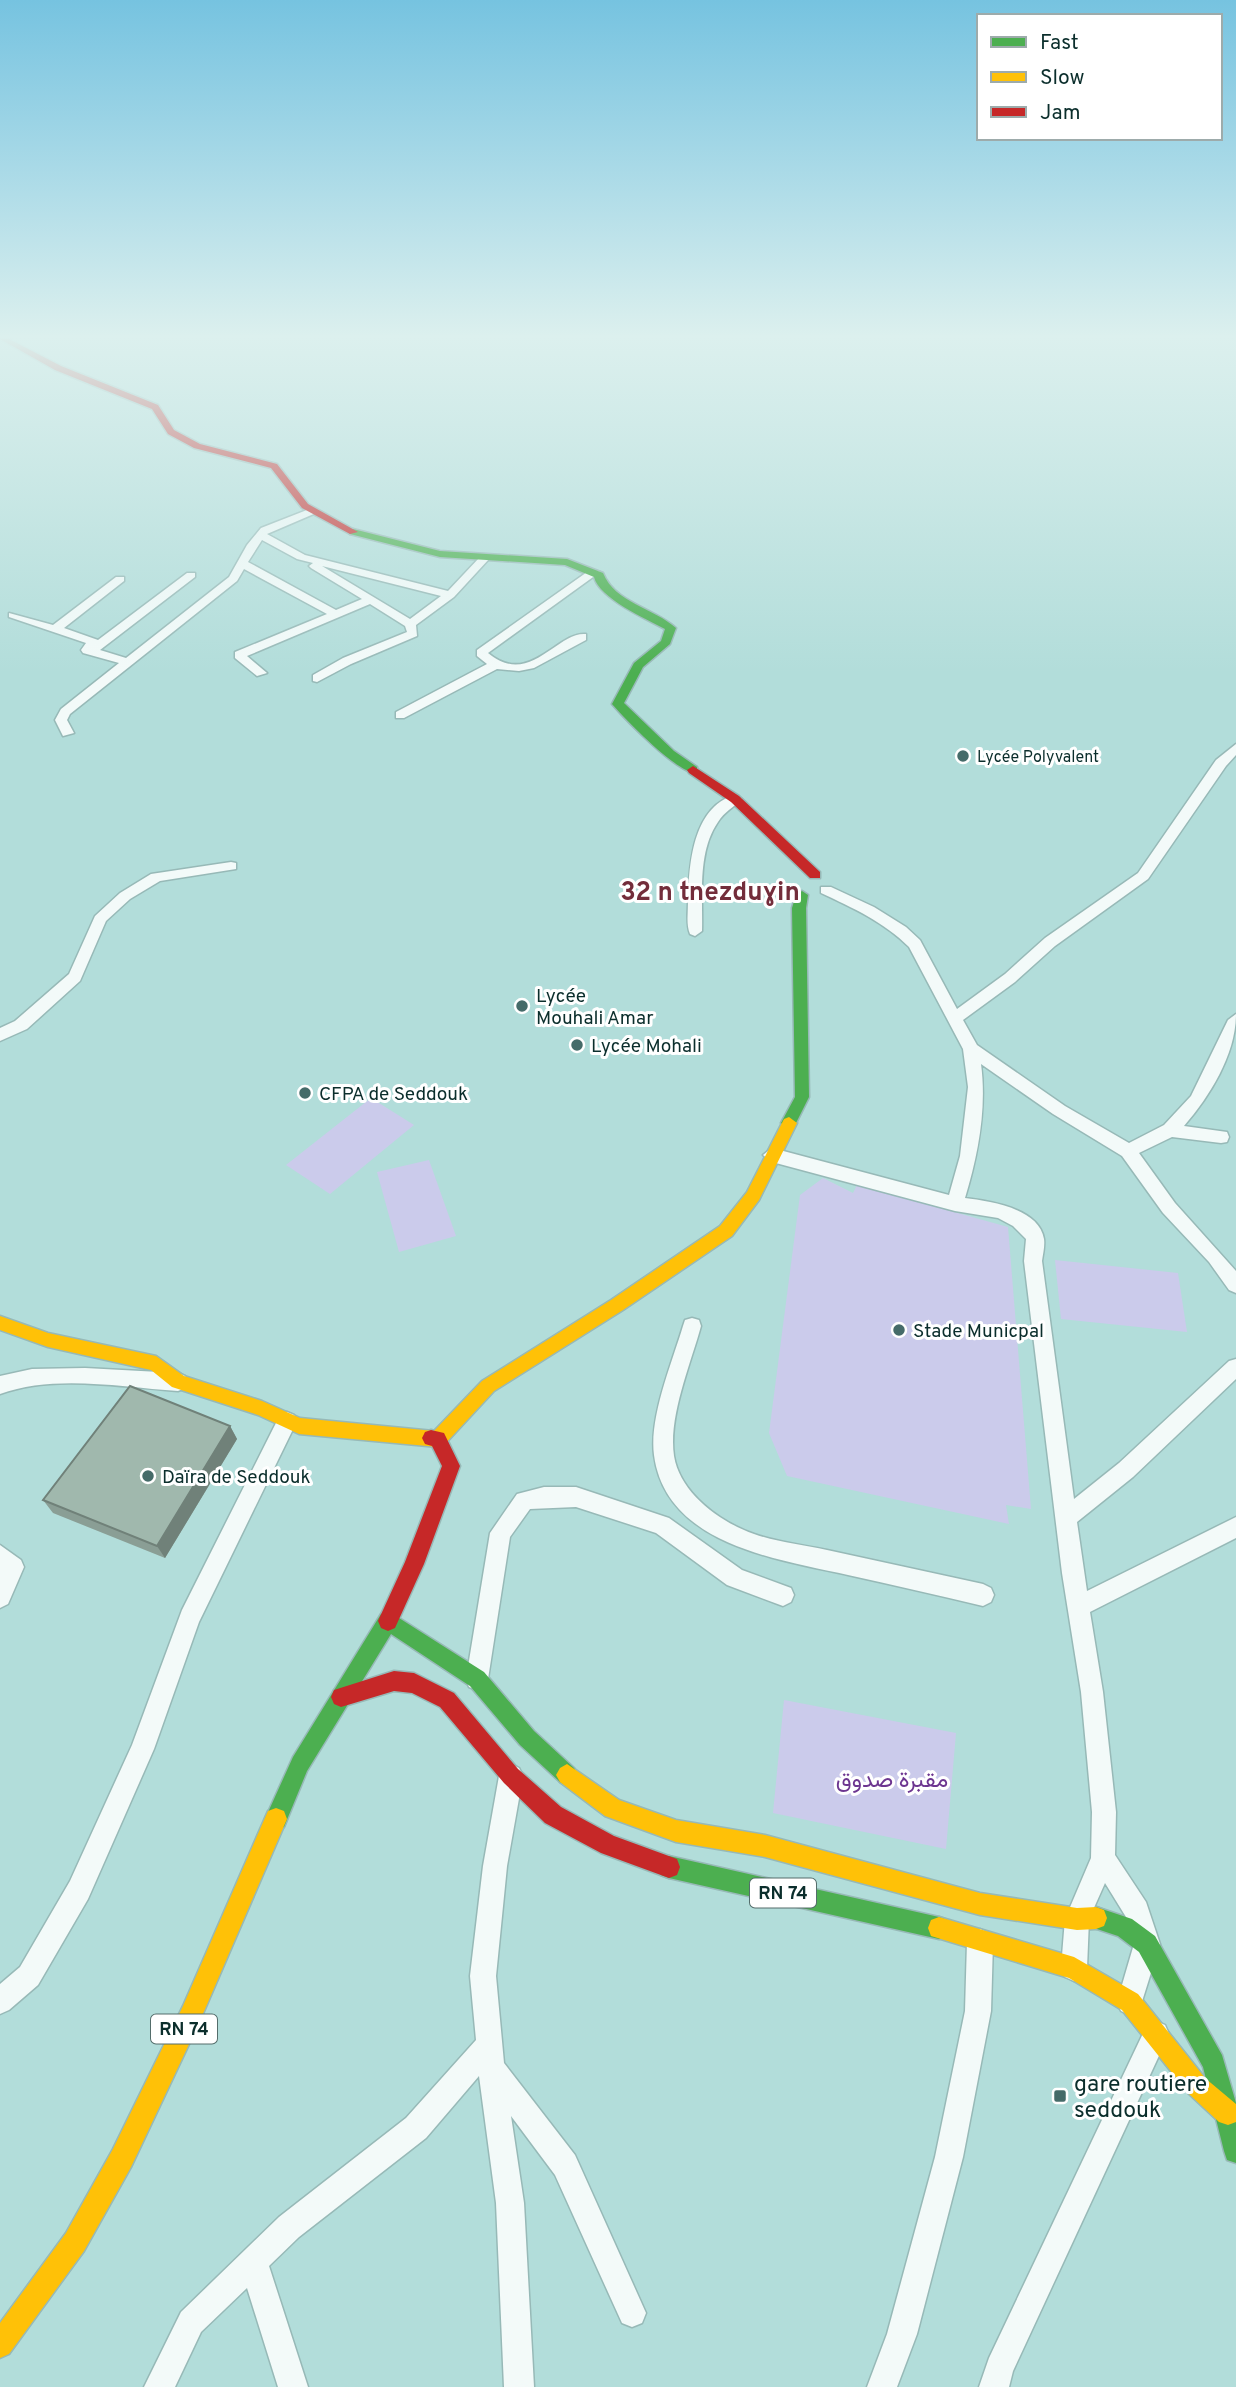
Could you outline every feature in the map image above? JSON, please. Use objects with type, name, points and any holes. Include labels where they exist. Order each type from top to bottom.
[{"type":"street","points":[[214,450],[274,466],[295,495],[312,511],[386,543],[484,559],[567,562],[594,572],[599,575],[601,584],[633,608],[671,628],[671,638],[647,656],[629,680],[618,704],[670,753],[735,799],[769,828],[798,870],[908,937],[925,960],[971,1049],[976,1087],[969,1156],[954,1204]]},
{"type":"street","points":[[68,733],[61,720],[65,712],[233,579],[265,530],[312,511]]},
{"type":"street","points":[[260,535],[302,557],[410,624],[413,634],[347,661],[317,678]]},
{"type":"street","points":[[302,557],[450,595]]},
{"type":"street","points":[[410,624],[450,595],[484,559]]},
{"type":"street","points":[[241,564],[337,615]]},
{"type":"street","points":[[582,637],[532,666],[508,670],[495,665],[481,653],[594,572]]},
{"type":"street","points":[[91,652],[191,575]]},
{"type":"street","points":[[55,629],[120,579]]},
{"type":"street","points":[[261,673],[239,655],[372,599]]},
{"type":"street","points":[[13,615],[94,642],[87,650],[127,662]]},
{"type":"street","points":[[400,715],[495,665]]},
{"type":"street","points":[[954,1019],[1010,978],[1050,942],[1143,876],[1221,762],[1236,748]]},
{"type":"street","points":[[695,931],[702,835],[722,805],[735,799]]},
{"type":"street","points":[[0,1035],[22,1025],[75,976],[100,919],[125,896],[156,877],[231,866]]},
{"type":"street","points":[[798,870],[793,889],[802,895],[819,895],[821,883]]},
{"type":"street","points":[[438,1439],[488,1386],[617,1305],[726,1231],[752,1196],[802,1097],[799,908],[802,895]]},
{"type":"street","points":[[1128,1151],[1170,1130],[1197,1100],[1236,1020]]},
{"type":"street","points":[[971,1049],[1059,1110],[1128,1151],[1169,1208],[1215,1257],[1236,1285]]},
{"type":"street","points":[[1170,1130],[1221,1137]]},
{"type":"street","points":[[772,1155],[954,1204],[1001,1210],[1020,1220],[1035,1238],[1033,1261],[1078,1607],[1092,1692],[1104,1812],[1103,1858],[1077,1919],[1074,1968]]},
{"type":"street","points":[[0,1323],[48,1340],[156,1364],[178,1382]]},
{"type":"street","points":[[692,1326],[662,1439],[664,1471],[682,1499],[715,1528],[750,1543],[983,1595]]},
{"type":"street","points":[[1066,1518],[1126,1470],[1236,1367]]},
{"type":"street","points":[[0,1385],[7,1379],[49,1376],[178,1382],[262,1409],[299,1426],[438,1439]]},
{"type":"street","points":[[0,2001],[29,1976],[79,1890],[142,1749],[190,1618],[287,1421]]},
{"type":"street","points":[[388,1621],[414,1564],[451,1466],[438,1439]]},
{"type":"street","points":[[477,1679],[499,1533],[524,1501],[544,1497],[576,1497],[663,1525],[735,1578],[783,1595]]},
{"type":"street","points":[[1078,1607],[1236,1527]]},
{"type":"street","points":[[707,1558],[715,1528]]},
{"type":"street","points":[[0,1555],[13,1567],[0,1597]]},
{"type":"street","name":"RN 74","points":[[0,2345],[52,2277],[96,2207],[128,2148],[156,2092],[300,1764],[388,1621],[477,1679],[546,1756],[566,1774],[614,1808],[676,1831],[765,1846],[980,1904],[1077,1919],[1103,1918],[1124,1927],[1147,1944],[1214,2063],[1232,2110],[1236,2151]]},
{"type":"street","name":"RN 74","points":[[341,1697],[394,1681],[414,1683],[447,1700],[511,1776],[553,1815],[609,1845],[678,1871],[910,1920],[1074,1968],[1130,2002],[1197,2086],[1232,2110]]},
{"type":"street","points":[[511,1776],[495,1866],[483,1976],[490,2057],[510,2203],[519,2387]]},
{"type":"street","points":[[1103,1858],[1137,1911],[1147,1944],[1130,2002]]},
{"type":"street","points":[[882,2387],[902,2334],[949,2157],[978,2011],[980,1942]]},
{"type":"street","points":[[994,2387],[999,2368],[1156,2034]]},
{"type":"street","points":[[159,2387],[191,2322],[289,2227],[416,2128],[490,2057]]},
{"type":"street","points":[[490,2057],[565,2165],[632,2313]]},
{"type":"street","points":[[253,2261],[293,2387]]},
{"type":"green space","points":[[371,1098],[414,1125],[330,1194],[286,1165]]},
{"type":"green space","points":[[429,1160],[456,1236],[399,1252],[377,1172]]},
{"type":"green space","name":"Stade Municpal","points":[[823,1178],[853,1193],[857,1185],[1008,1227],[1031,1509],[1006,1505],[1009,1524],[787,1476],[769,1433],[800,1195]]},
{"type":"green space","points":[[1055,1260],[1178,1273],[1187,1332],[1061,1319]]},
{"type":"green space","name":"مقبرة صدوق","points":[[784,1700],[956,1733],[946,1849],[773,1813]]},
{"type":"building","name":"Daïra de Seddouk","points":[[130,1386],[230,1426],[157,1546],[43,1500]]},
{"type":"traffic: fast","points":[[353,532],[440,554],[567,562],[599,575],[601,584],[633,608],[671,628],[666,642],[638,665],[618,704],[670,753],[693,770]]},
{"type":"traffic: fast","points":[[789,1123],[802,1097],[799,908],[802,895]]},
{"type":"traffic: fast","points":[[276,1819],[300,1764],[388,1621],[477,1679],[527,1738],[567,1775]]},
{"type":"traffic: fast","points":[[669,1867],[939,1928]]},
{"type":"traffic: fast","points":[[1096,1918],[1124,1927],[1147,1944],[1214,2063],[1236,2151]]},
{"type":"traffic: slow","points":[[438,1439],[488,1386],[617,1305],[726,1231],[753,1196],[789,1123]]},
{"type":"traffic: slow","points":[[0,1323],[48,1340],[156,1364],[178,1382],[262,1409],[299,1426],[431,1438]]},
{"type":"traffic: slow","points":[[567,1775],[613,1808],[676,1831],[765,1846],[980,1904],[1077,1919],[1096,1918]]},
{"type":"traffic: slow","points":[[0,2345],[75,2242],[122,2158],[191,2014],[276,1819]]},
{"type":"traffic: slow","points":[[939,1928],[1074,1968],[1130,2002],[1197,2086],[1228,2113]]},
{"type":"traffic: jam","points":[[214,450],[274,466],[305,506],[353,532]]},
{"type":"traffic: jam","points":[[693,770],[735,799],[815,875]]},
{"type":"traffic: jam","points":[[388,1621],[414,1564],[451,1466],[438,1439],[431,1438]]},
{"type":"traffic: jam","points":[[341,1697],[394,1681],[414,1683],[447,1700],[511,1776],[553,1815],[609,1845],[669,1867]]},
{"type":"place","name":"Lycée Polyvalent","points":[[963,756]]},
{"type":"place","name":"Lycée Mouhali Amar","points":[[522,1006]]},
{"type":"place","name":"Lycée Mohali","points":[[577,1045]]},
{"type":"place","name":"CFPA de Seddouk","points":[[305,1093]]},
{"type":"place","name":"Stade Municpal","points":[[899,1330]]},
{"type":"place","name":"Daïra de Seddouk","points":[[148,1476]]},
{"type":"place","name":"gare routiere seddouk","points":[[1060,2096]]},
{"type":"district","name":"32 n tnezduɣin","points":[[710,891]]}]
